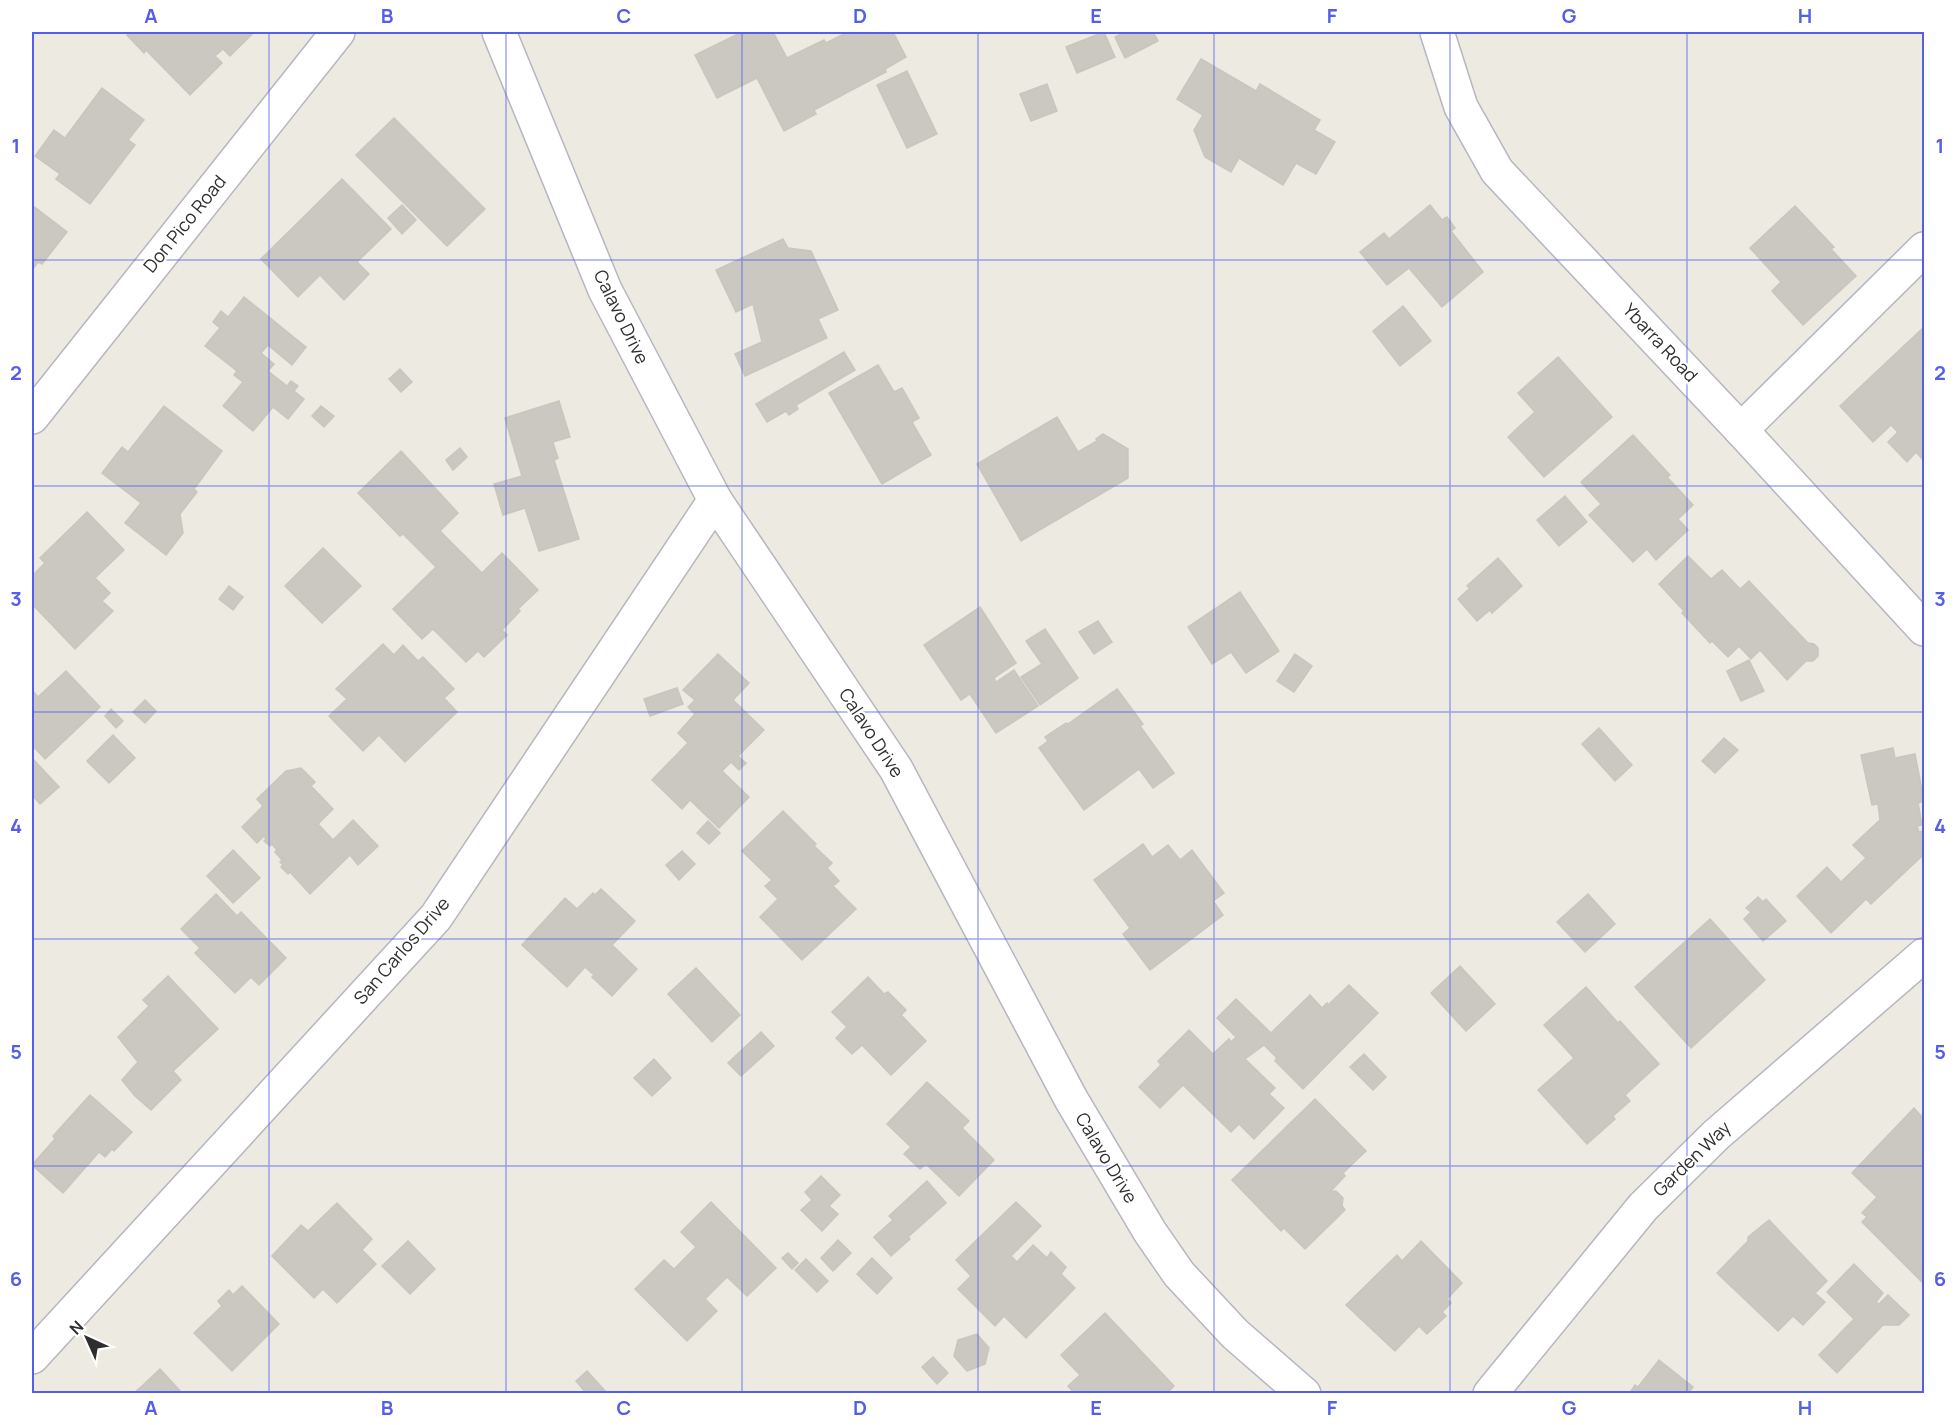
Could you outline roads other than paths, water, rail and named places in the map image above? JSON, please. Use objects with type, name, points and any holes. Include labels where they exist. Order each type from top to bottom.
[{"type":"street","name":"Don Pico Road","points":[[32,417],[338,32]]},
{"type":"street","name":"Calavo Drive","points":[[499,32],[605,290],[715,500],[896,769],[1071,1099],[1150,1232],[1179,1274],[1235,1334],[1304,1394]]},
{"type":"street","name":"Ybarra Road","points":[[1437,32],[1461,107],[1497,171],[1741,430],[1924,629]]},
{"type":"street","points":[[1741,430],[1924,249]]},
{"type":"street","name":"San Carlos Drive","points":[[32,1357],[436,917],[715,500]]},
{"type":"street","name":"Garden Way","points":[[1490,1394],[1643,1207],[1716,1135],[1924,955]]}]
